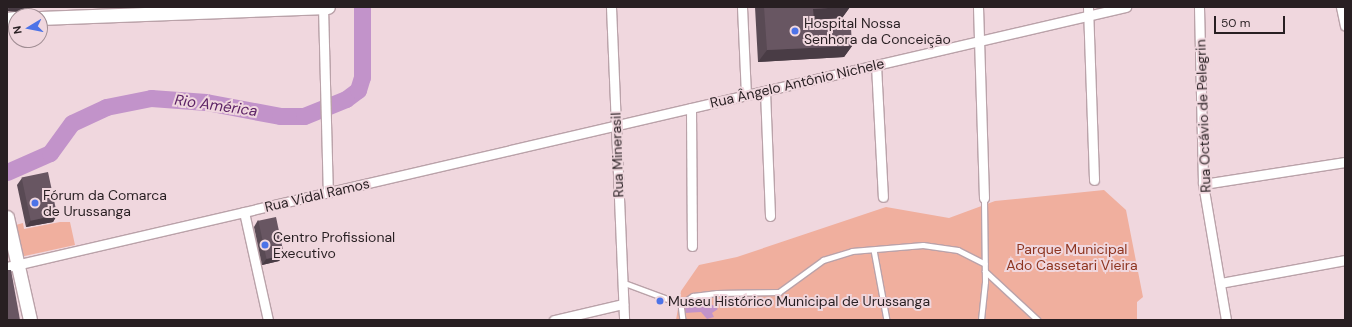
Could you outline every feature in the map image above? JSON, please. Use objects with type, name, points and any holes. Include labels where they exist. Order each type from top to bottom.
[{"type":"street","points":[[323,7],[328,193]]},
{"type":"street","points":[[48,17],[92,11],[328,7]]},
{"type":"street","name":"Rua Minerasil","points":[[611,7],[624,320]]},
{"type":"street","points":[[742,7],[746,95]]},
{"type":"street","points":[[978,7],[984,198]]},
{"type":"street","name":"Rua Ângelo Antônio Nichele","points":[[616,126],[979,41],[1088,11],[1126,7]]},
{"type":"street","name":"Rua Octávio de Pelegrin","points":[[1199,7],[1203,184],[1226,320]]},
{"type":"street","points":[[1341,7],[1345,26]]},
{"type":"street","points":[[1088,11],[1094,180]]},
{"type":"street","points":[[876,65],[883,197]]},
{"type":"street","points":[[765,91],[770,216]]},
{"type":"street","points":[[691,108],[692,246]]},
{"type":"street","name":"Rua Vidal Ramos","points":[[12,266],[616,126]]},
{"type":"street","points":[[1203,184],[1345,162]]},
{"type":"street","points":[[244,212],[268,320]]},
{"type":"street","points":[[7,217],[12,266],[30,320]]},
{"type":"street","points":[[1220,283],[1345,260]]},
{"type":"street","points":[[554,320],[623,304]]},
{"type":"lane","points":[[981,320],[985,271],[984,198]]},
{"type":"lane","points":[[681,304],[693,296],[717,293],[779,292],[824,260],[852,251],[936,246],[958,250],[985,264]]},
{"type":"lane","points":[[874,250],[887,320]]},
{"type":"lane","points":[[985,271],[1038,320]]},
{"type":"lane","points":[[622,282],[681,304]]},
{"type":"lane","points":[[681,304],[684,320]]},
{"type":"green space","name":"Parque Municipal Ado Cassetari Vieira","points":[[1104,190],[1126,210],[1143,297],[1137,302],[1137,320],[676,320],[681,291],[699,265],[737,257],[886,207],[949,218],[995,201]]},
{"type":"green space","points":[[60,222],[70,222],[75,245],[20,257],[12,226],[23,223],[24,229]]},
{"type":"shaded area","points":[[707,301],[718,309],[712,313],[714,317],[707,319],[701,312],[684,313],[687,303]]},
{"type":"building","points":[[764,7],[844,7],[813,9],[815,30],[851,28],[852,46],[767,50]]},
{"type":"building","name":"Fórum da Comarca de Urussanga","points":[[48,172],[57,215],[31,221],[22,178]]},
{"type":"building","points":[[276,217],[284,255],[267,259],[258,221]]},
{"type":"building","points":[[7,270],[11,270],[20,320],[7,320]]},
{"type":"waterway","name":"Rio América","points":[[7,172],[50,153],[72,123],[106,107],[151,98],[206,102],[280,116],[304,116],[346,99],[358,90],[362,77],[362,7]]},
{"type":"place","name":"Hospital Nossa Senhora da Conceição","points":[[795,31]]},
{"type":"place","name":"Fórum da Comarca de Urussanga","points":[[35,203]]},
{"type":"place","name":"Centro Profissional Executivo","points":[[265,245]]},
{"type":"place","name":"Museu Histórico Municipal de Urussanga","points":[[660,301]]}]
